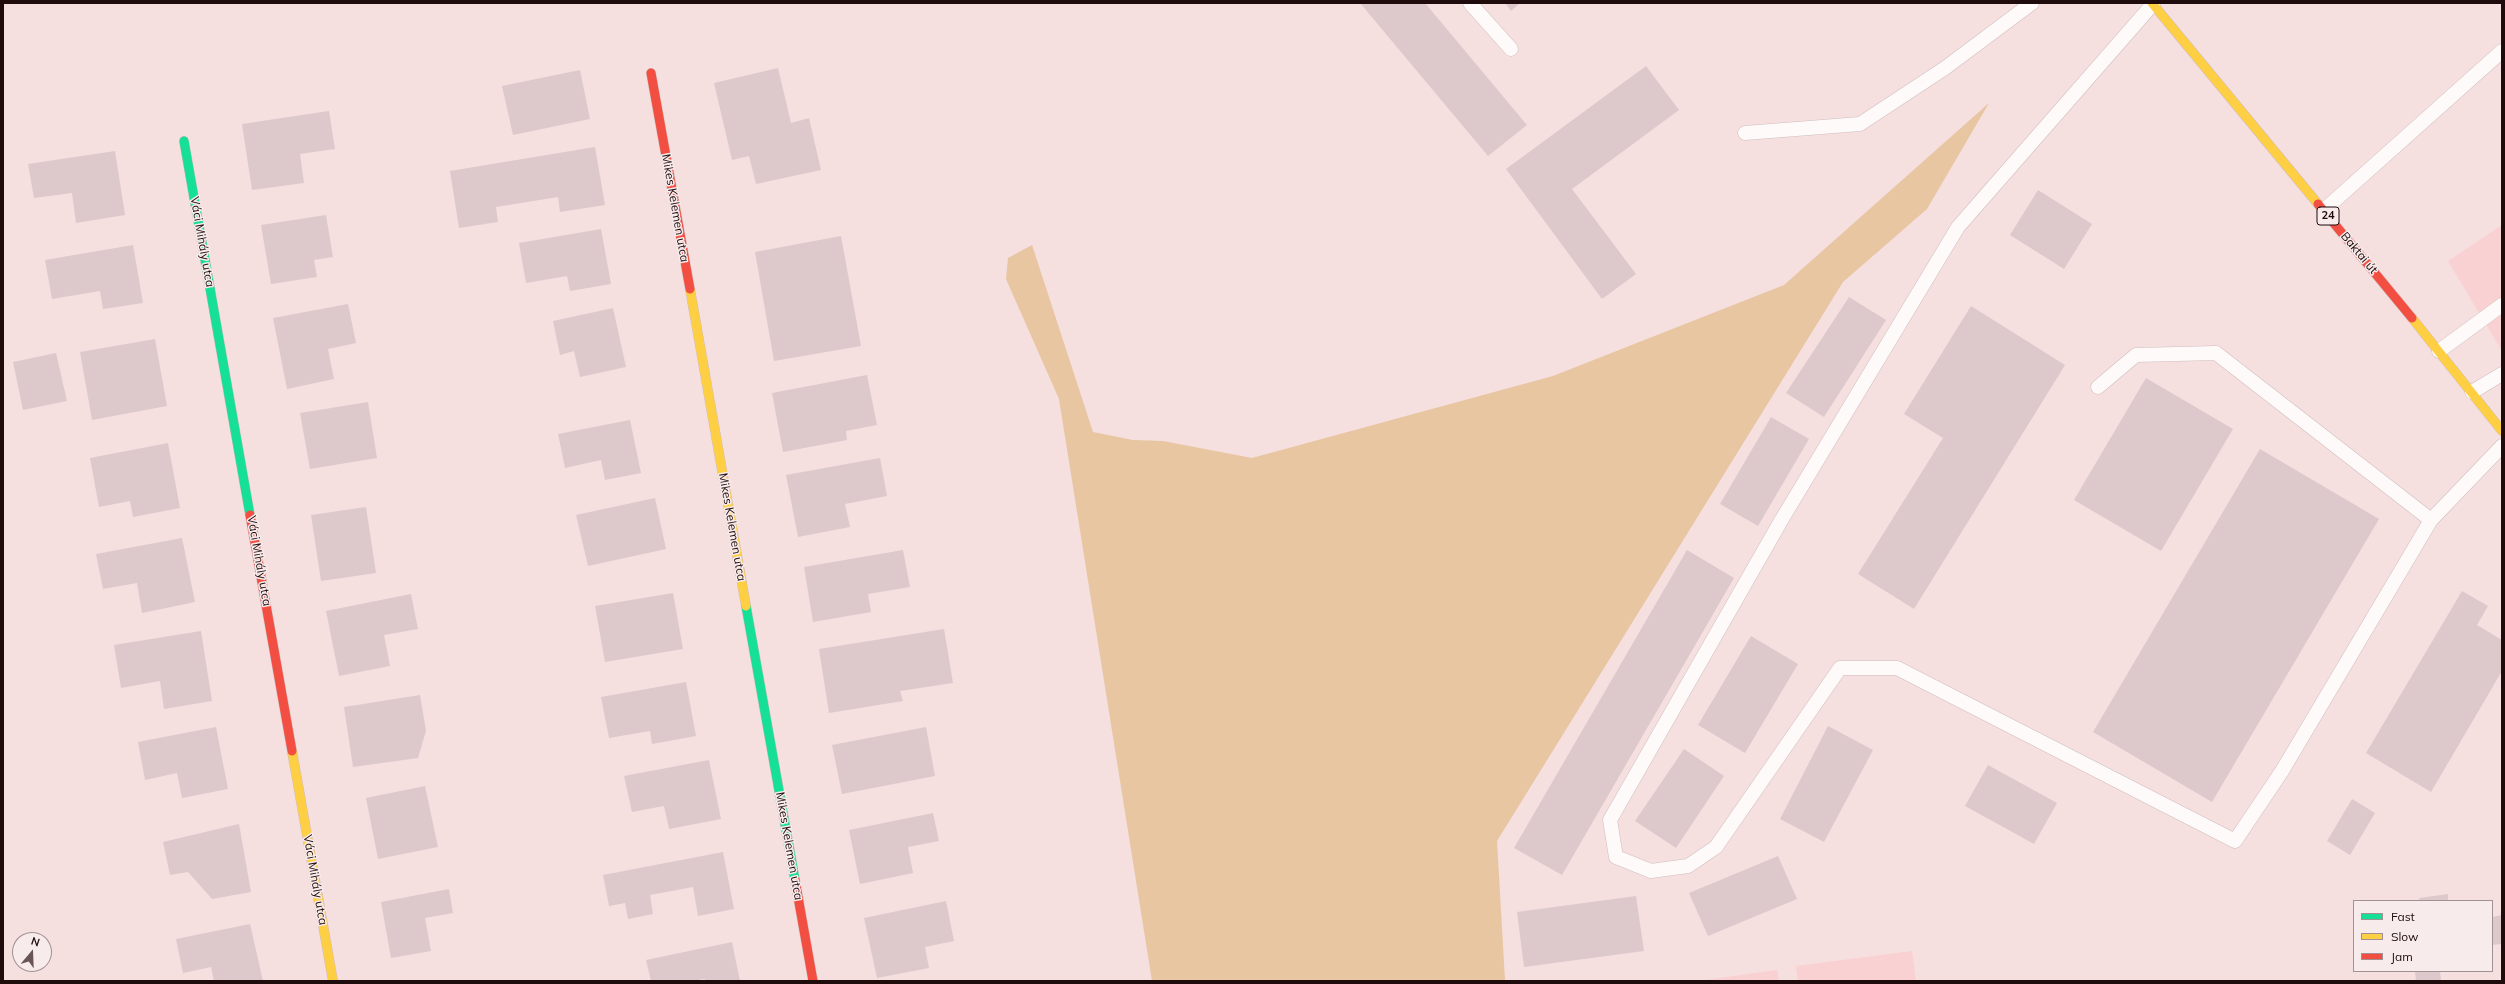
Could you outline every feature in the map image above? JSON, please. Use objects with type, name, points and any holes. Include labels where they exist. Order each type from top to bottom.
[{"type":"street","name":"Baktai út","points":[[2152,4],[2324,210],[2502,431]]},
{"type":"street","name":"Mikes Kelemen utca","points":[[651,73],[813,981]]},
{"type":"street","name":"Váci Mihály utca","points":[[184,142],[333,981]]},
{"type":"lane","points":[[1470,3],[1511,49]]},
{"type":"lane","points":[[1745,133],[1860,124],[1945,68],[2032,3]]},
{"type":"lane","points":[[2152,4],[1958,227],[1782,519],[1610,820],[1616,857],[1650,871],[1688,866],[1716,847],[1840,668],[1897,668],[2235,841],[2282,771],[2431,520],[2502,446]]},
{"type":"lane","points":[[2324,210],[2502,51]]},
{"type":"lane","points":[[2439,351],[2502,305]]},
{"type":"lane","points":[[2098,387],[2136,355],[2216,353],[2431,520]]},
{"type":"lane","points":[[2472,392],[2502,374]]},
{"type":"shaded area","points":[[1989,103],[1927,209],[1843,282],[1497,841],[1505,981],[1152,981],[1059,399],[1006,279],[1008,258],[1032,245],[1093,432],[1133,440],[1163,441],[1252,458],[1553,376],[1784,285]]},
{"type":"shaded area","points":[[2502,225],[2502,351],[2448,261]]},
{"type":"shaded area","points":[[1912,951],[1916,981],[1798,981],[1796,966]]},
{"type":"shaded area","points":[[1777,970],[1779,981],[1697,981]]},
{"type":"building","points":[[1360,3],[1425,3],[1527,125],[1488,156]]},
{"type":"building","points":[[1505,3],[1520,3],[1511,11]]},
{"type":"building","points":[[1646,66],[1679,110],[1572,189],[1636,274],[1602,299],[1506,169]]},
{"type":"building","points":[[778,68],[791,123],[809,118],[821,170],[756,184],[749,156],[732,160],[714,83]]},
{"type":"building","points":[[580,70],[590,119],[513,135],[502,86]]},
{"type":"building","points":[[329,111],[335,149],[300,154],[304,183],[252,190],[242,124]]},
{"type":"building","points":[[595,147],[605,205],[560,212],[558,197],[496,207],[498,222],[459,228],[450,171]]},
{"type":"building","points":[[115,151],[125,215],[76,223],[72,193],[34,198],[28,164]]},
{"type":"building","points":[[2038,190],[2092,224],[2064,269],[2010,235]]},
{"type":"building","points":[[326,215],[333,257],[314,260],[317,277],[271,284],[261,225]]},
{"type":"building","points":[[601,229],[611,284],[570,291],[567,276],[526,283],[519,243]]},
{"type":"building","points":[[841,236],[861,346],[774,361],[755,252]]},
{"type":"building","points":[[133,245],[143,303],[103,309],[100,291],[52,299],[45,260]]},
{"type":"building","points":[[1849,297],[1886,320],[1824,417],[1786,393]]},
{"type":"building","points":[[348,304],[356,343],[328,349],[334,379],[287,389],[273,318]]},
{"type":"building","points":[[1971,306],[2065,365],[1914,609],[1858,574],[1943,438],[1904,414]]},
{"type":"building","points":[[613,308],[626,367],[580,377],[574,351],[560,355],[553,321]]},
{"type":"building","points":[[155,339],[167,406],[92,420],[80,352]]},
{"type":"building","points":[[56,353],[67,401],[23,410],[13,362]]},
{"type":"building","points":[[867,375],[877,425],[846,431],[847,440],[783,452],[772,393]]},
{"type":"building","points":[[2146,378],[2233,429],[2161,551],[2074,500]]},
{"type":"building","points":[[368,402],[377,458],[310,469],[300,413]]},
{"type":"building","points":[[1771,417],[1809,439],[1758,526],[1720,504]]},
{"type":"building","points":[[630,420],[641,473],[605,480],[601,460],[565,468],[558,434]]},
{"type":"building","points":[[168,443],[180,508],[133,517],[130,501],[99,507],[90,458]]},
{"type":"building","points":[[2260,449],[2379,519],[2212,802],[2093,732]]},
{"type":"building","points":[[880,458],[887,496],[845,504],[850,527],[798,537],[786,475]]},
{"type":"building","points":[[655,498],[666,549],[588,566],[576,515]]},
{"type":"building","points":[[366,507],[376,573],[321,581],[311,515]]},
{"type":"building","points":[[182,538],[195,602],[142,613],[137,583],[103,589],[96,554]]},
{"type":"building","points":[[903,550],[910,587],[868,594],[871,612],[813,622],[804,567]]},
{"type":"building","points":[[1687,550],[1734,578],[1562,875],[1514,848]]},
{"type":"building","points":[[2462,591],[2488,606],[2477,625],[2502,640],[2502,671],[2431,792],[2366,753]]},
{"type":"building","points":[[673,593],[683,649],[605,662],[595,606]]},
{"type":"building","points":[[411,594],[418,629],[384,635],[390,666],[339,676],[326,611]]},
{"type":"building","points":[[944,629],[953,683],[900,691],[903,701],[829,713],[819,649]]},
{"type":"building","points":[[201,631],[212,701],[164,709],[160,681],[121,688],[114,645]]},
{"type":"building","points":[[1751,636],[1798,664],[1745,753],[1698,725]]},
{"type":"building","points":[[686,682],[696,736],[652,744],[650,731],[609,738],[601,697]]},
{"type":"building","points":[[420,695],[426,731],[418,758],[353,767],[344,707]]},
{"type":"building","points":[[1828,726],[1873,750],[1824,842],[1780,819]]},
{"type":"building","points":[[216,727],[228,789],[182,798],[177,773],[145,780],[138,742]]},
{"type":"building","points":[[926,727],[935,776],[842,794],[832,745]]},
{"type":"building","points":[[1684,749],[1724,776],[1676,848],[1635,821]]},
{"type":"building","points":[[709,760],[721,819],[669,829],[664,806],[632,812],[624,776]]},
{"type":"building","points":[[1988,765],[2057,803],[2034,844],[1965,806]]},
{"type":"building","points":[[425,786],[438,847],[378,859],[366,798]]},
{"type":"building","points":[[2352,799],[2375,813],[2350,855],[2327,841]]},
{"type":"building","points":[[933,813],[939,841],[908,847],[913,873],[860,884],[849,830]]},
{"type":"building","points":[[239,824],[251,892],[212,899],[188,872],[170,875],[163,842]]},
{"type":"building","points":[[723,852],[734,909],[698,916],[693,887],[650,895],[653,914],[628,919],[625,903],[609,906],[603,875]]},
{"type":"building","points":[[1778,856],[1797,899],[1708,936],[1689,893]]},
{"type":"building","points":[[449,889],[453,913],[425,918],[431,951],[391,958],[381,902]]},
{"type":"building","points":[[2448,894],[2448,900],[2420,900],[2419,898]]},
{"type":"building","points":[[1636,896],[1644,951],[1524,967],[1517,912]]},
{"type":"building","points":[[946,901],[954,941],[925,947],[929,968],[877,978],[864,918]]},
{"type":"building","points":[[2502,915],[2502,944],[2493,945],[2493,917]]},
{"type":"building","points":[[250,924],[263,981],[214,981],[211,967],[183,973],[176,939]]},
{"type":"building","points":[[732,942],[740,981],[705,981],[705,979],[693,981],[651,981],[646,960]]},
{"type":"building","points":[[2415,972],[2440,972],[2441,981],[2416,981]]},
{"type":"traffic: fast","points":[[184,141],[250,515]]},
{"type":"traffic: fast","points":[[746,606],[795,880]]},
{"type":"traffic: slow","points":[[2152,3],[2318,204]]},
{"type":"traffic: slow","points":[[690,289],[746,606]]},
{"type":"traffic: slow","points":[[2412,318],[2502,431]]},
{"type":"traffic: slow","points":[[292,751],[333,981]]},
{"type":"traffic: jam","points":[[651,73],[690,289]]},
{"type":"traffic: jam","points":[[2318,204],[2412,318]]},
{"type":"traffic: jam","points":[[250,515],[292,751]]},
{"type":"traffic: jam","points":[[795,880],[813,981]]}]
